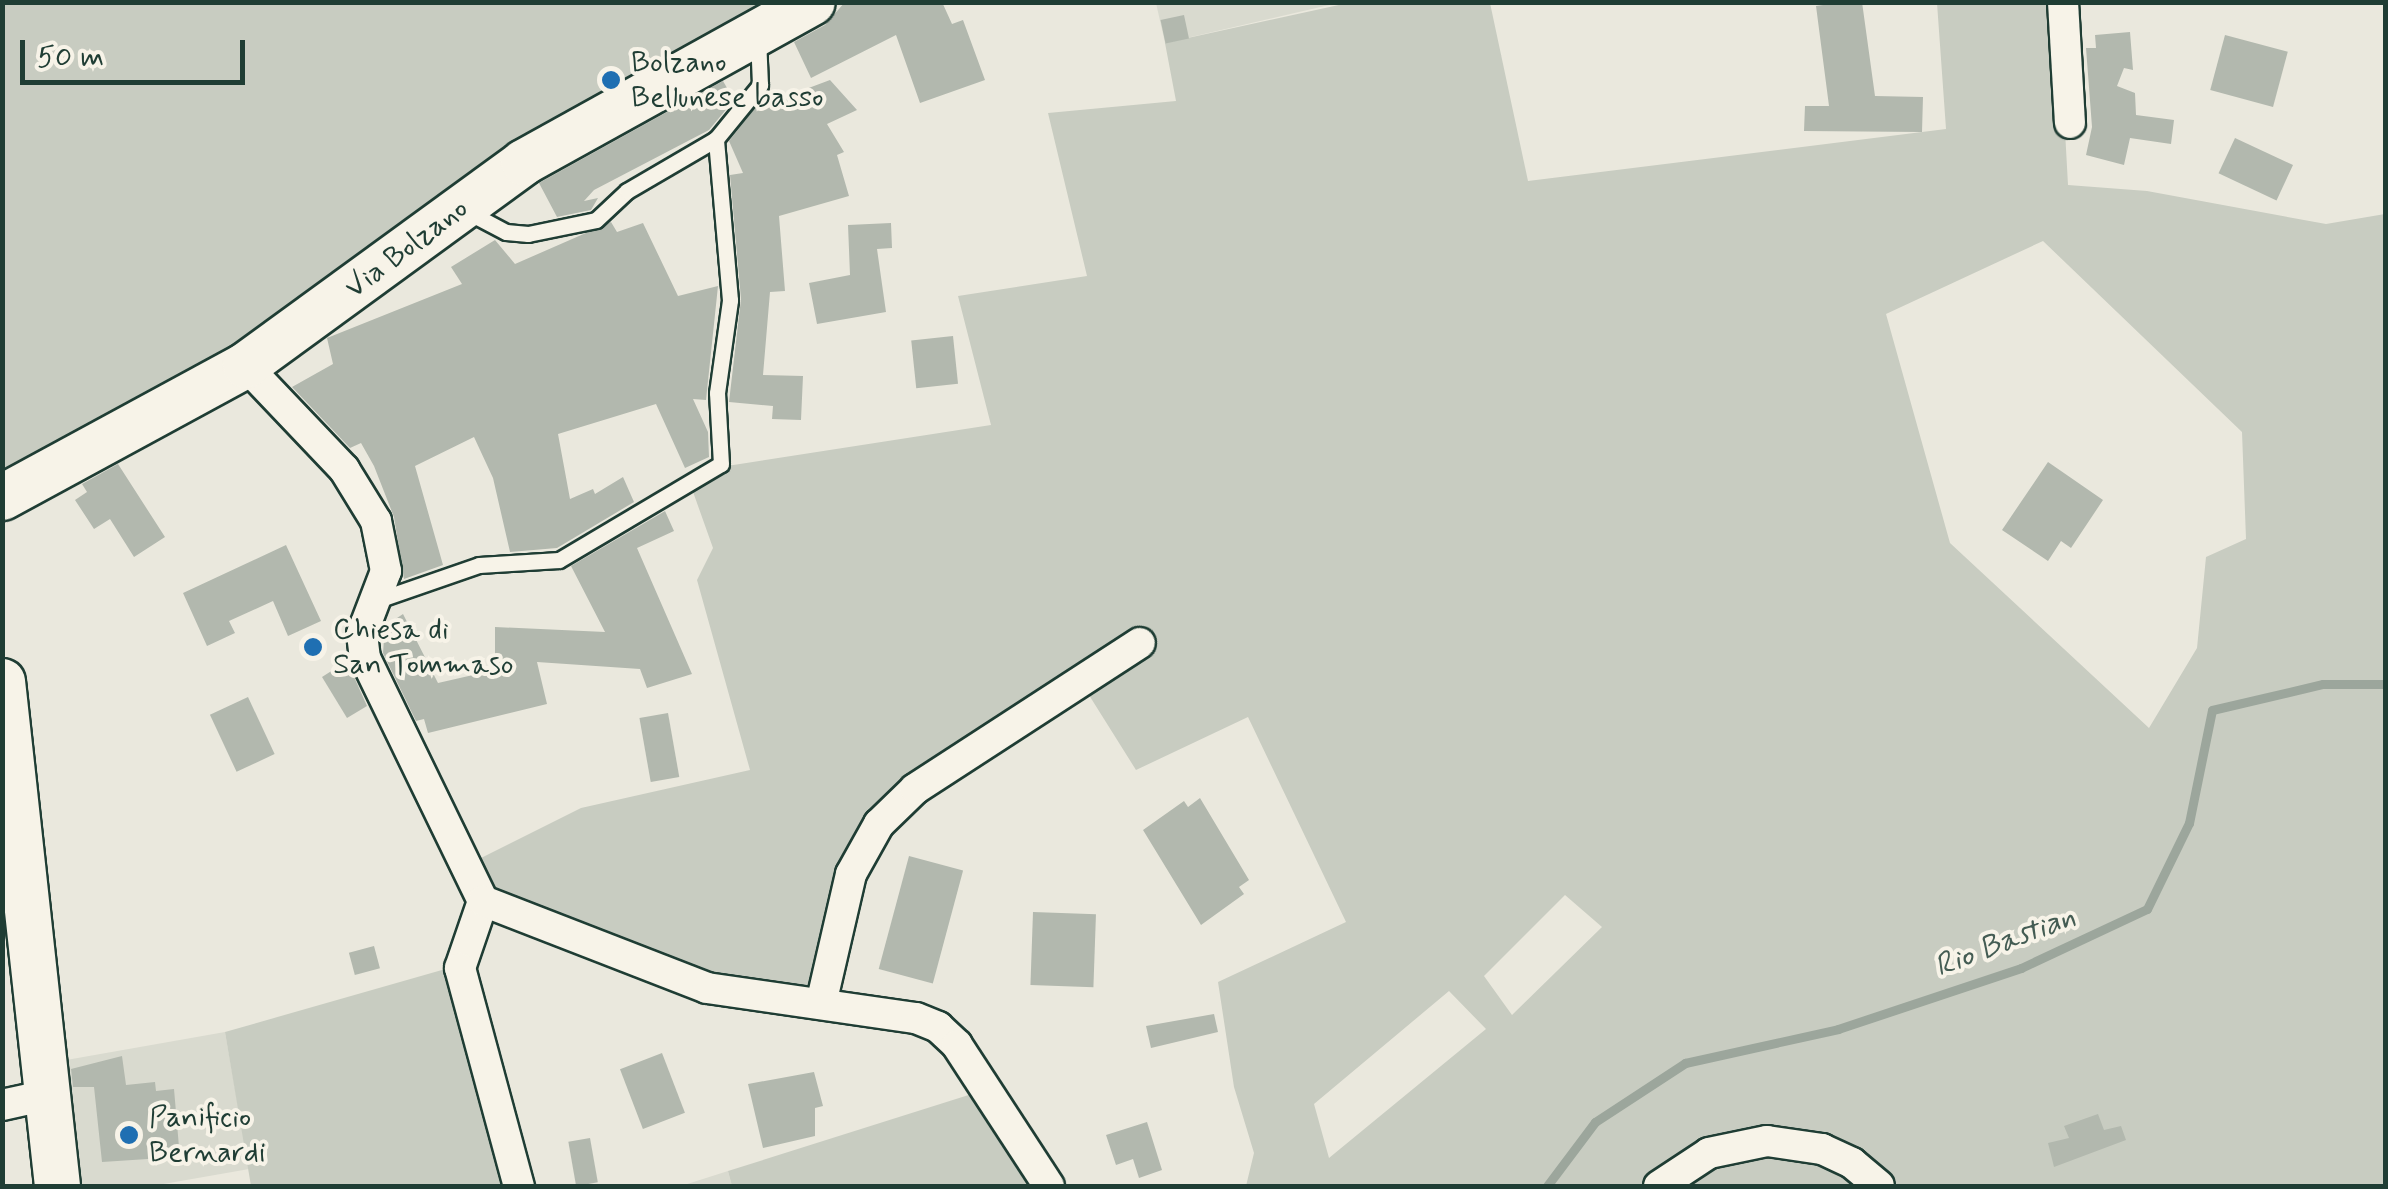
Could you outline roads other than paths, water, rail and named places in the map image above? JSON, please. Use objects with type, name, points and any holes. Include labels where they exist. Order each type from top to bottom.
[{"type":"street","name":"Via Bolzano","points":[[2,496],[245,364],[523,162],[812,2]]},
{"type":"street","points":[[2063,2],[2070,123]]},
{"type":"street","points":[[245,364],[344,469],[366,502],[386,557],[362,634],[365,658],[483,901],[707,988],[821,1004],[938,1027],[957,1044],[1048,1186]]},
{"type":"street","points":[[821,1004],[846,889],[879,824],[916,790],[1140,643]]},
{"type":"street","points":[[2,681],[57,1186]]},
{"type":"street","points":[[483,901],[460,968],[519,1186]]},
{"type":"street","points":[[2,1104],[47,1094]]},
{"type":"street","points":[[1659,1186],[1710,1153],[1767,1141],[1822,1149],[1852,1163],[1879,1186]]},
{"type":"lane","points":[[461,208],[506,232],[553,232],[596,220],[627,191],[716,138],[760,84],[757,32]]},
{"type":"lane","points":[[375,601],[479,565],[559,560],[721,464],[717,393],[730,300],[716,138]]},
{"type":"waterway","name":"Rio Bastian","points":[[1547,1186],[1595,1122],[1685,1063],[1838,1029],[2021,968],[2147,909],[2189,823],[2212,710],[2323,684],[2386,684]]},
{"type":"place","name":"Bolzano Bellunese basso","points":[[611,80]]},
{"type":"place","name":"Chiesa di San Tommaso","points":[[313,647]]},
{"type":"place","name":"Panificio Bernardi","points":[[129,1135]]}]
